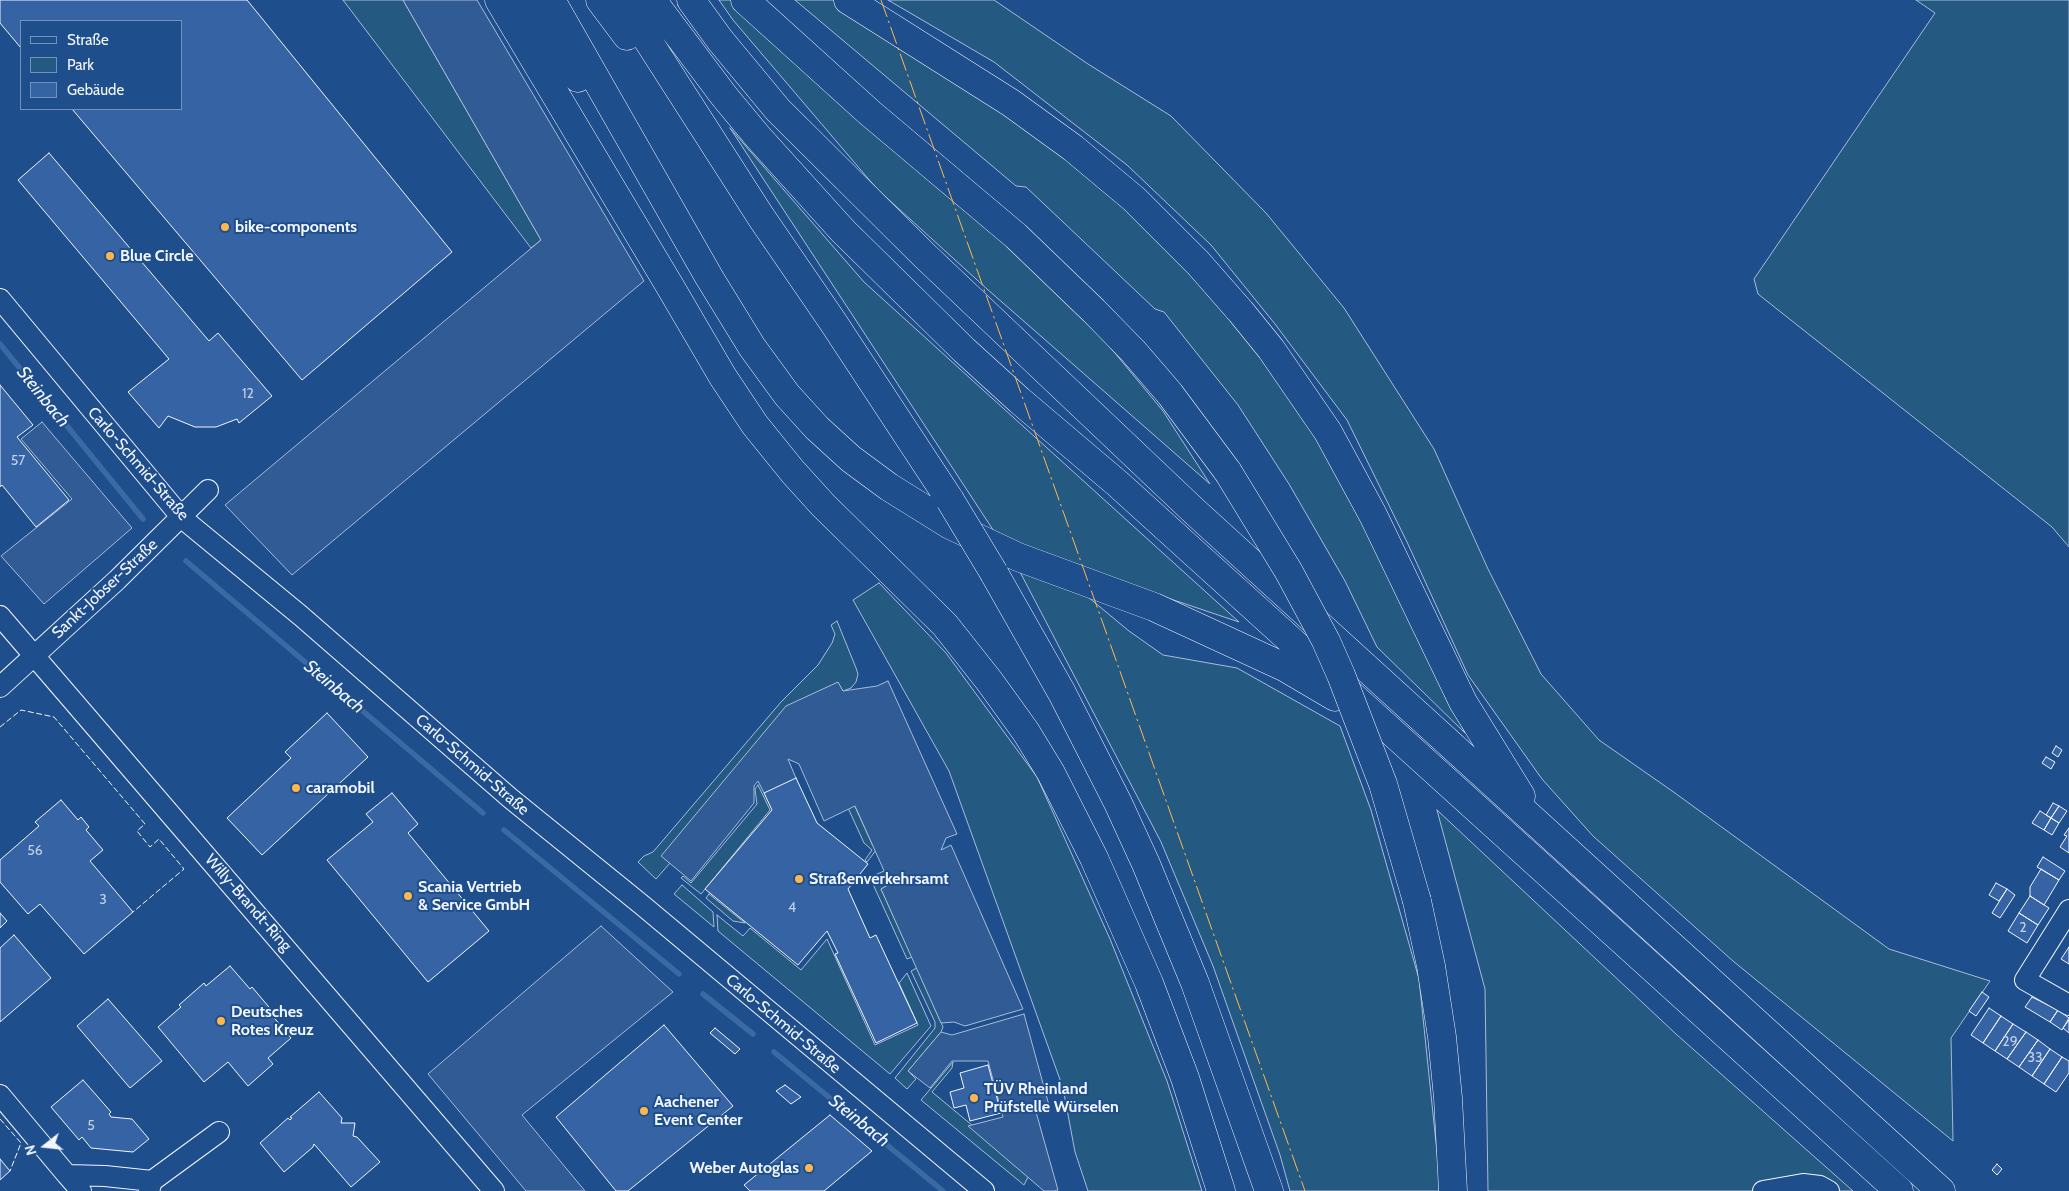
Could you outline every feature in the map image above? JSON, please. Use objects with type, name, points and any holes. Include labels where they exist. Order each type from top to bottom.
[{"type":"highway","points":[[498,0],[723,377],[755,425],[823,505],[945,625],[1026,732],[1076,820],[1149,983],[1188,1087],[1221,1191]]},
{"type":"highway","points":[[522,0],[667,201]]},
{"type":"highway","points":[[551,0],[709,277],[752,347],[787,395],[824,434],[852,459],[889,487],[950,525],[1010,553],[1154,607],[1284,667],[1386,727]]},
{"type":"highway","points":[[600,0],[648,62],[690,109]]},
{"type":"highway","points":[[622,0],[690,109],[761,217],[834,322],[950,500],[994,573],[1070,708],[1118,803],[1146,864],[1195,983],[1270,1191]]},
{"type":"highway","points":[[652,0],[724,96],[758,137],[843,231],[915,303],[1019,400],[1118,484],[1899,1191]]},
{"type":"highway","points":[[691,0],[720,40],[778,110],[916,248],[1194,511],[1941,1191]]},
{"type":"highway","points":[[745,0],[870,113],[1016,236],[1133,351],[1170,394],[1228,472],[1289,572],[1337,667],[1383,784],[1417,901],[1431,966],[1442,1037],[1448,1098],[1452,1191]]},
{"type":"highway","points":[[770,0],[870,113]]},
{"type":"highway","points":[[848,0],[1011,103],[1074,148],[1134,199],[1198,263],[1241,312],[1272,349],[1328,432],[1373,515],[1463,702],[1542,828]]},
{"type":"street","name":"Carlo-Schmid-Straße","points":[[0,299],[182,518],[301,616],[510,798],[642,905],[779,1022],[984,1191]]},
{"type":"street","name":"Sankt-Jobser-Straße","points":[[0,687],[117,580],[182,518],[208,490]]},
{"type":"street","name":"Willy-Brandt-Ring","points":[[0,616],[494,1191]]},
{"type":"street","points":[[2069,910],[2025,980],[2069,1005]]},
{"type":"street","points":[[0,1096],[81,1191]]},
{"type":"street","points":[[67,1174],[105,1176],[150,1186],[219,1132]]},
{"type":"street","points":[[1764,1191],[1803,1184],[1820,1186],[1829,1191]]},
{"type":"green space","points":[[343,0],[403,0],[541,240],[531,248]]},
{"type":"green space","points":[[719,0],[731,0],[818,83],[983,223],[1105,341],[1163,411],[1210,484],[987,289],[877,189],[733,20]]},
{"type":"green space","points":[[795,0],[837,0],[995,102],[1127,205],[1247,333],[1311,423],[1416,627],[1465,733],[1377,647],[1345,581],[1289,484],[1238,405],[1164,312],[1155,309],[1026,187],[1016,186]]},
{"type":"green space","points":[[888,0],[994,0],[1088,64],[1171,116],[1266,213],[1344,308],[1434,449],[1488,569],[1541,674],[1599,740],[1889,949],[1990,981],[1951,1038],[1953,1141],[1733,961],[1593,836],[1542,779],[1468,675],[1407,542],[1347,420],[1275,324],[1211,245],[1127,165],[994,62]]},
{"type":"green space","points":[[1916,0],[2069,0],[2069,547],[2052,527],[1758,294],[1754,279],[1935,13]]},
{"type":"green space","points":[[730,128],[864,282],[1239,622],[1001,542]]},
{"type":"green space","points":[[1020,572],[1088,597],[1129,631],[1163,655],[1237,668],[1340,726],[1371,810],[1419,979],[1441,1191],[1290,1191],[1280,1155],[1213,966],[1161,842]]},
{"type":"green space","points":[[879,583],[946,653],[1037,777],[1110,939],[1167,1081],[1202,1191],[1088,1191],[1075,1152],[1063,1088],[949,771],[853,600]]},
{"type":"green space","points":[[837,621],[858,674],[856,682],[851,688],[843,691],[837,682],[662,856],[670,863],[656,879],[638,862],[644,856],[653,852],[781,702],[818,665],[832,643],[835,634],[831,625]]},
{"type":"green space","points":[[819,728],[873,846],[883,841],[867,862],[865,860],[872,850],[864,843],[813,731]]},
{"type":"green space","points":[[758,785],[770,810],[701,894],[681,878],[683,876],[691,883],[757,804],[755,789]]},
{"type":"green space","points":[[1437,810],[1676,1034],[1853,1191],[1488,1191],[1485,989]]},
{"type":"green space","points":[[884,871],[890,884],[881,889],[912,957],[907,959],[872,882],[875,875]]},
{"type":"green space","points":[[682,885],[713,912],[714,927],[674,894]]},
{"type":"green space","points":[[709,894],[745,923],[733,921],[706,898]]},
{"type":"green space","points":[[717,915],[743,936],[750,928],[801,970],[827,939],[875,1045],[918,1025],[899,983],[907,973],[931,1026],[890,1074],[718,931]]},
{"type":"green space","points":[[917,968],[943,1027],[941,1032],[908,1071],[916,1079],[907,1089],[895,1078],[935,1028],[935,1022],[911,971]]},
{"type":"green space","points":[[953,1062],[952,1068],[932,1092],[1025,1169],[1029,1175],[1024,1185],[921,1100]]},
{"type":"shaded area","points":[[403,0],[477,0],[644,281],[292,575],[225,505],[541,240]]},
{"type":"shaded area","points":[[42,422],[132,528],[44,604],[1,556],[72,499],[21,439]]},
{"type":"shaded area","points":[[888,681],[957,834],[946,838],[941,850],[951,845],[1023,1009],[965,1026],[954,1022],[941,1023],[881,889],[890,884],[855,806],[824,821],[799,764],[788,759],[800,788],[769,803],[758,781],[754,786],[754,803],[691,881],[661,856],[786,706],[838,682],[843,691],[877,686]]},
{"type":"shaded area","points":[[601,926],[673,992],[522,1115],[585,1191],[526,1191],[428,1074]]},
{"type":"shaded area","points":[[1024,1014],[1050,1109],[1036,1112],[1058,1190],[1054,1191],[1044,1191],[968,1126],[1003,1117],[988,1061],[952,1061],[930,1088],[908,1071],[941,1032],[952,1035]]},
{"type":"building","points":[[0,0],[247,0],[452,252],[302,380],[73,110],[182,110],[182,20],[20,20],[20,47],[0,23]]},
{"type":"building","name":"Blue Circle","points":[[49,153],[209,341],[218,333],[272,396],[239,423],[237,419],[216,427],[195,427],[168,416],[159,428],[128,392],[169,359],[18,180]]},
{"type":"building","points":[[0,385],[33,425],[17,437],[69,500],[36,527],[2,485],[0,487]]},
{"type":"building","name":"caramobil","points":[[327,713],[368,757],[262,855],[227,818],[291,758],[285,752]]},
{"type":"building","points":[[2056,746],[2062,750],[2058,757],[2052,753]]},
{"type":"building","points":[[2046,757],[2055,762],[2051,769],[2042,763]]},
{"type":"building","points":[[796,778],[817,823],[868,864],[848,889],[870,938],[876,935],[917,1023],[876,1043],[835,954],[838,953],[827,931],[798,965],[705,889],[772,810],[764,793]]},
{"type":"building","name":"Scania Vertrieb & Service GmbH","points":[[392,793],[418,824],[408,833],[489,931],[428,982],[327,860],[373,822],[366,814]]},
{"type":"building","points":[[61,800],[78,820],[81,817],[89,827],[86,830],[103,850],[90,861],[133,912],[84,954],[40,904],[28,914],[0,882],[0,860],[39,826],[35,822]]},
{"type":"building","points":[[2053,803],[2059,806],[2051,818],[2046,815]]},
{"type":"building","points":[[2059,806],[2067,811],[2059,823],[2051,818]]},
{"type":"building","points":[[2040,811],[2051,818],[2044,830],[2032,823]]},
{"type":"building","points":[[2051,818],[2059,823],[2052,835],[2044,830]]},
{"type":"building","points":[[2069,828],[2069,853],[2060,847],[2067,836],[2064,835]]},
{"type":"building","points":[[2043,857],[2065,871],[2059,880],[2037,867]]},
{"type":"building","points":[[2041,869],[2059,880],[2044,905],[2030,896],[2030,887]]},
{"type":"building","points":[[1996,883],[2007,889],[1999,901],[1989,895]]},
{"type":"building","points":[[2007,889],[2015,895],[2000,918],[1992,913]]},
{"type":"building","points":[[2030,896],[2049,908],[2038,925],[2019,913]]},
{"type":"building","points":[[0,913],[7,921],[0,928]]},
{"type":"building","points":[[2019,913],[2038,925],[2027,943],[2008,931]]},
{"type":"building","points":[[14,935],[51,978],[0,1022],[0,948]]},
{"type":"building","points":[[2069,947],[2069,964],[2061,959]]},
{"type":"building","name":"Deutsches Rotes Kreuz","points":[[230,966],[250,989],[252,987],[274,1013],[271,1014],[291,1038],[268,1058],[273,1064],[248,1086],[228,1062],[204,1082],[158,1027],[204,983],[206,986]]},
{"type":"building","points":[[1982,992],[1989,997],[1976,1016],[1969,1011]]},
{"type":"building","points":[[2032,997],[2058,1010],[2050,1022],[2025,1007]]},
{"type":"building","points":[[108,999],[162,1061],[130,1088],[77,1026]]},
{"type":"building","points":[[1989,1008],[2001,1016],[1983,1043],[1971,1035]]},
{"type":"building","points":[[2058,1010],[2069,1018],[2062,1030],[2050,1022]]},
{"type":"building","points":[[2001,1016],[2013,1024],[1995,1051],[1983,1043]]},
{"type":"building","points":[[2069,1020],[2069,1033],[2063,1028]]},
{"type":"building","points":[[2013,1024],[2026,1032],[2007,1059],[1995,1051]]},
{"type":"building","name":"Aachener Event Center","points":[[664,1025],[733,1106],[628,1191],[616,1191],[556,1117]]},
{"type":"building","points":[[715,1028],[740,1049],[735,1054],[710,1033]]},
{"type":"building","points":[[2026,1032],[2038,1040],[2019,1067],[2007,1059]]},
{"type":"building","points":[[2038,1040],[2050,1049],[2032,1076],[2019,1067]]},
{"type":"building","points":[[2050,1049],[2062,1057],[2044,1084],[2032,1076]]},
{"type":"building","points":[[2062,1057],[2069,1061],[2069,1073],[2056,1092],[2044,1084]]},
{"type":"building","name":"TÜV Rheinland Prüfstelle Würselen","points":[[988,1065],[1001,1113],[970,1121],[966,1105],[954,1108],[950,1092],[964,1088],[960,1073]]},
{"type":"building","points":[[83,1080],[111,1112],[109,1114],[111,1117],[132,1119],[149,1139],[133,1152],[91,1148],[82,1137],[79,1140],[51,1107]]},
{"type":"building","points":[[785,1085],[801,1097],[791,1104],[776,1091]]},
{"type":"building","points":[[319,1092],[342,1118],[341,1123],[355,1123],[353,1136],[357,1137],[380,1162],[351,1187],[314,1144],[313,1147],[284,1172],[260,1143],[288,1118],[290,1120],[292,1118],[290,1117]]},
{"type":"building","name":"Weber Autoglas","points":[[830,1115],[872,1151],[824,1191],[750,1191],[744,1185]]},
{"type":"building","points":[[0,1159],[10,1171],[0,1180]]},
{"type":"building","points":[[1997,1164],[2002,1169],[1997,1175],[1992,1170]]},
{"type":"waterway","name":"Steinbach","points":[[0,344],[143,519]]},
{"type":"waterway","name":"Steinbach","points":[[186,561],[483,813]]},
{"type":"waterway","name":"Steinbach","points":[[504,830],[679,974]]},
{"type":"waterway","name":"Steinbach","points":[[703,994],[753,1034]]},
{"type":"waterway","name":"Steinbach","points":[[774,1052],[943,1191]]},
{"type":"fence","points":[[0,727],[21,710],[54,717],[145,824],[137,831],[150,847],[159,839],[184,869],[133,912]]},
{"type":"fence","points":[[0,1119],[21,1143],[10,1171]]},
{"type":"power","points":[[881,0],[1305,1191]]},
{"type":"place","name":"bike-components","points":[[225,227]]},
{"type":"place","name":"Blue Circle","points":[[110,256]]},
{"type":"place","name":"caramobil","points":[[296,788]]},
{"type":"place","name":"Straßenverkehrsamt","points":[[799,879]]},
{"type":"place","name":"Scania Vertrieb & Service GmbH","points":[[408,896]]},
{"type":"place","name":"Deutsches Rotes Kreuz","points":[[221,1021]]},
{"type":"place","name":"TÜV Rheinland Prüfstelle Würselen","points":[[974,1098]]},
{"type":"place","name":"Aachener Event Center","points":[[644,1111]]},
{"type":"place","name":"Weber Autoglas","points":[[809,1168]]}]
